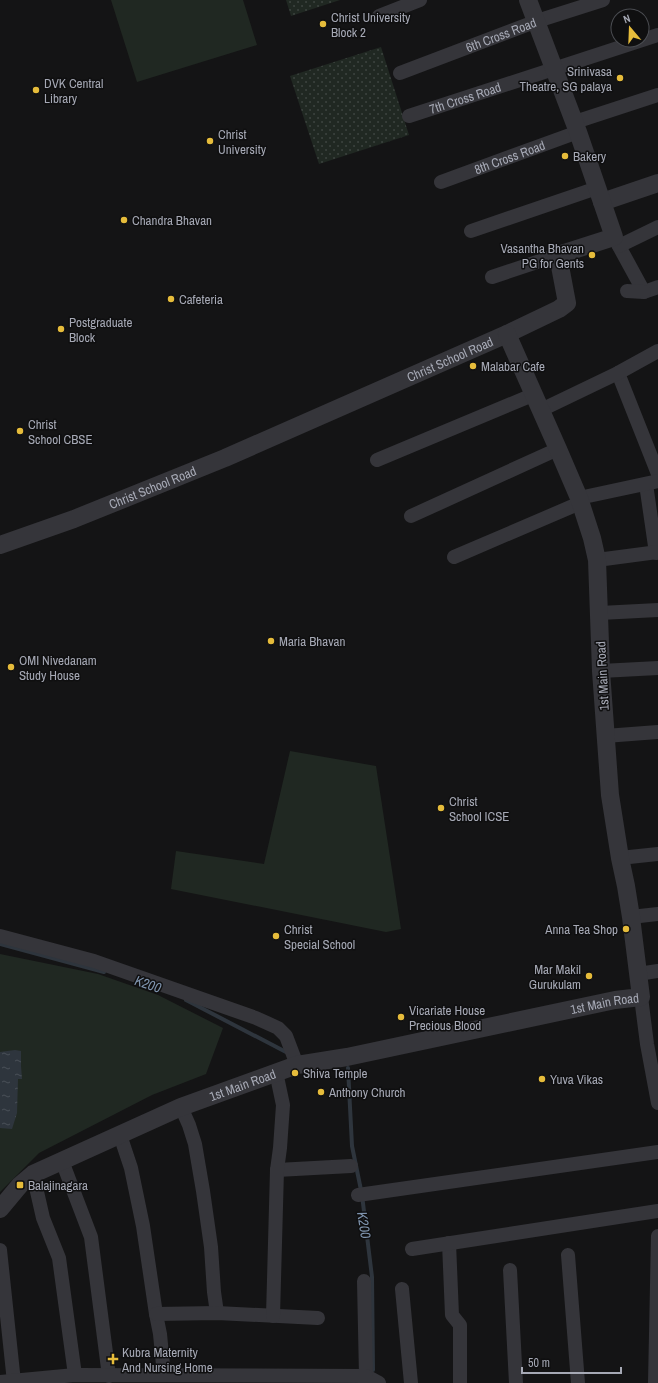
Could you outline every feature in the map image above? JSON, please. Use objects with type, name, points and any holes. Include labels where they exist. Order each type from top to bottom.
[{"type":"street","points":[[380,16],[420,0]]},
{"type":"street","points":[[528,0],[576,127],[616,241],[644,292]]},
{"type":"street","name":"6th Cross Road","points":[[400,72],[536,21],[603,0]]},
{"type":"street","name":"7th Cross Road","points":[[409,116],[658,35]]},
{"type":"street","name":"8th Cross Road","points":[[441,182],[658,95]]},
{"type":"street","points":[[471,231],[600,195],[658,183]]},
{"type":"street","points":[[492,277],[561,254],[616,241],[658,227]]},
{"type":"street","name":"Christ School Road","points":[[0,545],[74,519],[225,458],[507,334],[567,303],[560,266],[561,254]]},
{"type":"street","points":[[627,291],[644,292],[658,287]]},
{"type":"street","name":"1st Main Road","points":[[0,1209],[20,1185],[33,1174],[181,1107],[297,1065],[347,1057],[615,1000],[642,996],[631,917],[610,795],[601,671],[597,560],[592,538],[580,501],[507,334]]},
{"type":"street","points":[[377,460],[618,373],[658,351]]},
{"type":"street","points":[[618,373],[658,474]]},
{"type":"street","points":[[411,516],[558,449]]},
{"type":"street","points":[[454,557],[580,501],[652,483],[657,552],[597,560]]},
{"type":"street","points":[[600,613],[658,610]]},
{"type":"street","points":[[601,671],[658,668]]},
{"type":"street","points":[[605,736],[658,732]]},
{"type":"street","points":[[620,858],[658,854]]},
{"type":"street","points":[[631,917],[658,914]]},
{"type":"street","points":[[0,936],[94,961],[256,1018],[278,1028],[286,1036],[297,1065]]},
{"type":"street","points":[[638,974],[658,971]]},
{"type":"street","points":[[642,996],[653,1043],[658,1103]]},
{"type":"street","points":[[273,1316],[277,1170],[283,1105],[276,1072]]},
{"type":"street","points":[[181,1107],[195,1144],[211,1247],[217,1313]]},
{"type":"street","points":[[120,1135],[131,1168],[141,1219],[160,1334],[164,1375]]},
{"type":"street","points":[[358,1195],[658,1152]]},
{"type":"street","points":[[62,1161],[91,1237],[109,1376]]},
{"type":"street","points":[[277,1170],[351,1166]]},
{"type":"street","points":[[33,1174],[43,1218],[59,1258],[75,1375]]},
{"type":"street","points":[[412,1249],[658,1211]]},
{"type":"street","points":[[656,1383],[658,1325],[658,1236]]},
{"type":"street","points":[[449,1243],[452,1315],[460,1325],[460,1383]]},
{"type":"street","points":[[0,1250],[14,1382]]},
{"type":"street","points":[[568,1255],[578,1383]]},
{"type":"street","points":[[510,1270],[516,1383]]},
{"type":"street","points":[[364,1281],[366,1380]]},
{"type":"street","points":[[402,1289],[411,1383]]},
{"type":"street","points":[[156,1314],[217,1313],[318,1318]]},
{"type":"street","points":[[0,1382],[14,1382],[75,1375],[164,1375],[366,1380],[379,1383]]},
{"type":"shaded area","points":[[111,0],[243,0],[257,45],[137,82]]},
{"type":"shaded area","points":[[286,0],[340,0],[291,16]]},
{"type":"shaded area","points":[[381,47],[409,135],[319,164],[290,76]]},
{"type":"shaded area","points":[[290,751],[376,766],[401,929],[386,932],[171,889],[176,851],[264,864]]},
{"type":"shaded area","points":[[0,954],[98,974],[158,995],[223,1028],[206,1074],[152,1095],[39,1153],[0,1192]]},
{"type":"water","points":[[15,1050],[21,1051],[22,1079],[18,1079],[17,1113],[12,1129],[0,1128],[0,1052]]},
{"type":"waterway","name":"K200","points":[[0,944],[104,972]]},
{"type":"waterway","name":"K200","points":[[186,1000],[286,1052]]},
{"type":"waterway","name":"K200","points":[[348,1068],[352,1146],[362,1195],[372,1277],[373,1370]]},
{"type":"place","name":"Christ University Block 2","points":[[323,24]]},
{"type":"place","name":"Srinivasa Theatre, SG palaya","points":[[620,78]]},
{"type":"place","name":"DVK Central Library","points":[[36,90]]},
{"type":"place","name":"Christ University","points":[[210,141]]},
{"type":"place","name":"Bakery","points":[[565,156]]},
{"type":"place","name":"Chandra Bhavan","points":[[124,220]]},
{"type":"place","name":"Vasantha Bhavan PG for Gents","points":[[592,255]]},
{"type":"place","name":"Cafeteria","points":[[171,299]]},
{"type":"place","name":"Postgraduate Block","points":[[61,329]]},
{"type":"place","name":"Malabar Cafe","points":[[473,366]]},
{"type":"place","name":"Christ School CBSE","points":[[20,431]]},
{"type":"place","name":"Maria Bhavan","points":[[271,641]]},
{"type":"place","name":"OMI Nivedanam Study House","points":[[11,667]]},
{"type":"place","name":"Christ School ICSE","points":[[441,808]]},
{"type":"place","name":"Anna Tea Shop","points":[[626,929]]},
{"type":"place","name":"Christ Special School","points":[[276,936]]},
{"type":"place","name":"Mar Makil Gurukulam","points":[[589,976]]},
{"type":"place","name":"Vicariate House Precious Blood","points":[[401,1017]]},
{"type":"place","name":"Shiva Temple","points":[[295,1073]]},
{"type":"place","name":"Yuva Vikas","points":[[542,1079]]},
{"type":"place","name":"Anthony Church","points":[[321,1092]]},
{"type":"place","name":"Balajinagara","points":[[20,1185]]},
{"type":"place","name":"Kubra Maternity And Nursing Home","points":[[113,1359]]}]
